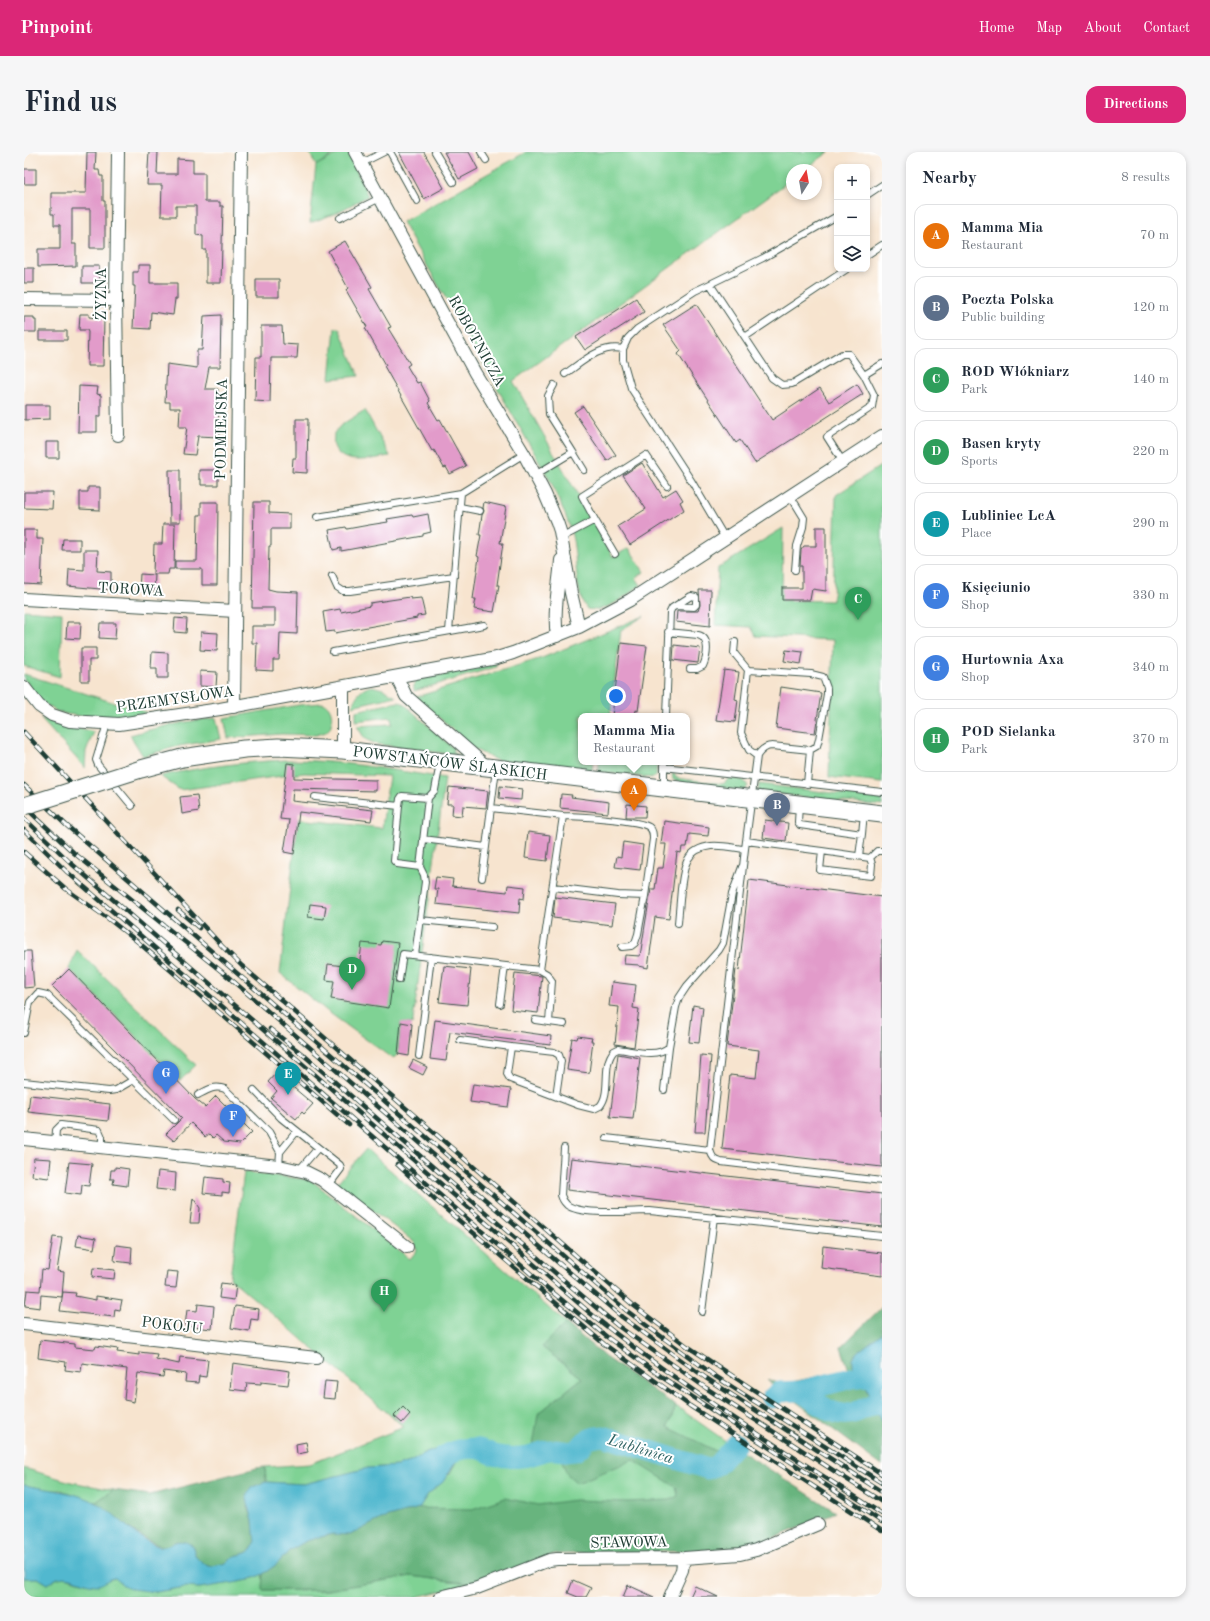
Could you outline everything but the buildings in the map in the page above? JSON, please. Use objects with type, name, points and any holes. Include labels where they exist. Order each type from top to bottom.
[{"type":"main road","name":"POWSTAŃCÓW ŚLĄSKICH","points":[[24,806],[135,771],[182,758],[232,750],[278,747],[343,750],[752,797],[882,814]]},
{"type":"street","name":"ŻYZNA","points":[[118,152],[116,300],[118,435]]},
{"type":"street","name":"PODMIEJSKA","points":[[234,706],[241,152]]},
{"type":"street","name":"ROBOTNICZA","points":[[355,152],[475,373],[535,475],[557,522],[579,627]]},
{"type":"street","points":[[24,299],[116,300]]},
{"type":"street","name":"PRZEMYSŁOWA","points":[[24,687],[38,706],[52,715],[70,721],[107,724],[131,723],[343,687],[497,658],[579,627],[630,600],[882,436]]},
{"type":"street","name":"ROBOTNICZA","points":[[557,636],[556,604],[562,544]]},
{"type":"street","name":"TOROWA","points":[[24,599],[235,611]]},
{"type":"street","points":[[397,677],[406,696],[491,768]]},
{"type":"street","points":[[343,687],[343,750]]},
{"type":"street","points":[[24,1139],[279,1166],[299,1170],[315,1176],[328,1184],[408,1246]]},
{"type":"street","name":"POKOJU","points":[[24,1324],[316,1358]]},
{"type":"street","name":"STAWOWA","points":[[440,1597],[477,1588],[541,1562],[558,1559],[684,1558],[731,1555],[749,1552],[818,1524]]},
{"type":"street","points":[[670,1597],[682,1570],[684,1558]]},
{"type":"lane","points":[[362,163],[384,152]]},
{"type":"lane","points":[[390,152],[417,201]]},
{"type":"lane","points":[[435,152],[453,182]]},
{"type":"lane","points":[[481,152],[486,160]]},
{"type":"lane","points":[[870,193],[882,185]]},
{"type":"lane","points":[[340,218],[380,198]]},
{"type":"lane","points":[[725,538],[692,482],[631,388],[623,360],[623,349],[628,338],[637,329],[695,291],[763,258],[834,218]]},
{"type":"lane","points":[[870,253],[882,245]]},
{"type":"lane","points":[[745,337],[842,272]]},
{"type":"lane","points":[[710,284],[772,378],[782,385],[792,384],[842,354],[849,354],[864,375],[874,395],[872,407],[827,437],[843,462]]},
{"type":"lane","points":[[565,374],[602,350],[615,347],[623,349]]},
{"type":"lane","points":[[864,375],[882,364]]},
{"type":"lane","points":[[554,386],[548,396],[549,414],[584,470]]},
{"type":"lane","points":[[535,475],[574,452]]},
{"type":"lane","points":[[317,518],[461,493],[524,454]]},
{"type":"lane","points":[[615,554],[582,496],[646,455],[667,486]]},
{"type":"lane","points":[[449,631],[461,493]]},
{"type":"lane","points":[[790,495],[804,518],[803,527],[797,546],[794,570]]},
{"type":"lane","points":[[460,506],[480,511]]},
{"type":"lane","points":[[562,544],[595,520]]},
{"type":"lane","points":[[332,576],[337,588],[350,592],[454,576]]},
{"type":"lane","points":[[666,713],[668,632],[670,612],[672,608],[676,606]]},
{"type":"lane","points":[[333,652],[484,625]]},
{"type":"lane","points":[[668,632],[698,635],[703,636],[706,639],[707,643],[704,666],[697,669],[690,669]]},
{"type":"lane","points":[[735,642],[734,653],[748,670],[741,733],[749,750],[757,756]]},
{"type":"lane","points":[[748,670],[811,674],[823,677],[827,688],[827,694],[817,746],[810,750],[768,746],[757,756],[742,867],[710,1150],[714,1159],[721,1162],[882,1181]]},
{"type":"lane","points":[[107,724],[96,760],[98,765],[132,806]]},
{"type":"lane","points":[[807,784],[810,750]]},
{"type":"lane","points":[[415,955],[425,879],[420,867],[428,798],[435,790],[440,762]]},
{"type":"lane","points":[[664,765],[664,788]]},
{"type":"lane","points":[[670,765],[754,778],[882,792]]},
{"type":"lane","points":[[482,878],[491,808],[491,768]]},
{"type":"lane","points":[[420,867],[397,864],[394,861],[399,806],[402,796],[428,798]]},
{"type":"lane","points":[[315,797],[399,806]]},
{"type":"lane","points":[[799,803],[798,822],[800,825],[862,834]]},
{"type":"lane","points":[[491,808],[636,823],[649,827],[652,830],[653,839],[645,896],[636,939],[631,946],[622,947]]},
{"type":"lane","points":[[859,856],[864,811]]},
{"type":"lane","points":[[540,970],[563,816]]},
{"type":"lane","points":[[423,839],[486,847]]},
{"type":"lane","points":[[746,841],[870,858]]},
{"type":"lane","points":[[678,922],[684,867],[690,856],[701,848],[710,846],[745,849]]},
{"type":"lane","points":[[822,851],[820,870],[871,876],[872,864],[870,858]]},
{"type":"lane","points":[[870,858],[877,851],[882,851]]},
{"type":"lane","points":[[664,1090],[669,1047],[679,998],[687,986],[719,950],[723,943],[732,894],[742,867]]},
{"type":"lane","points":[[553,886],[618,896],[645,896]]},
{"type":"lane","points":[[420,920],[492,927]]},
{"type":"lane","points":[[399,980],[403,954],[540,970],[547,974],[552,981],[549,1022]]},
{"type":"lane","points":[[419,1056],[431,958]]},
{"type":"lane","points":[[500,1004],[505,966]]},
{"type":"lane","points":[[24,1033],[30,1002],[38,993],[47,995],[174,1120]]},
{"type":"lane","points":[[535,1020],[564,1024]]},
{"type":"lane","points":[[460,1040],[554,1052],[559,1055],[561,1061],[556,1096]]},
{"type":"lane","points":[[511,1047],[507,1074],[510,1079],[584,1107],[597,1108],[602,1104],[604,1099],[609,1058],[614,1050],[654,1054],[660,1053],[669,1047]]},
{"type":"lane","points":[[24,1082],[109,1092],[116,1090],[133,1080]]},
{"type":"lane","points":[[198,1095],[213,1087],[226,1089],[269,1132],[280,1152],[279,1166]]},
{"type":"lane","points":[[254,1090],[281,1118],[340,1165],[341,1169],[328,1184]]},
{"type":"lane","points":[[55,1143],[56,1130],[58,1127],[69,1126],[99,1130],[102,1137],[102,1148]]},
{"type":"lane","points":[[280,1152],[297,1131]]},
{"type":"lane","points":[[606,1138],[710,1150]]},
{"type":"lane","points":[[299,1170],[318,1148]]},
{"type":"lane","points":[[564,1148],[560,1195],[568,1206],[584,1210],[617,1213],[650,1211],[714,1217],[882,1236]]},
{"type":"lane","points":[[702,1312],[714,1217]]},
{"type":"green space","points":[[309,152],[337,152],[317,165],[341,152],[348,152],[368,196],[336,213],[310,223],[316,165]]},
{"type":"green space","points":[[526,152],[829,152],[812,164],[786,164],[786,183],[513,381],[613,557],[629,548],[644,572],[636,578],[641,585],[616,603],[594,610],[587,609],[583,603],[578,586],[573,540],[564,511],[551,482],[402,222]]},
{"type":"green space","points":[[335,328],[339,328],[359,376],[330,379]]},
{"type":"green space","points":[[365,410],[390,456],[367,460],[351,459],[338,453],[334,446],[334,433],[341,425]]},
{"type":"green space","points":[[882,465],[882,783],[829,777],[833,640],[756,636],[751,627],[715,625],[718,568],[783,528],[782,600],[833,601],[836,495]]},
{"type":"green space","points":[[24,610],[62,613],[60,677],[24,666]]},
{"type":"green space","points":[[644,616],[621,630],[610,713],[578,713],[578,765],[593,765],[592,771],[496,760],[474,749],[416,697],[542,658]]},
{"type":"green space","points":[[496,663],[496,667],[414,691],[414,683],[417,680]]},
{"type":"green space","points":[[24,674],[112,702],[137,708],[149,714],[109,720],[66,714],[56,711],[40,701],[24,679]]},
{"type":"green space","points":[[372,686],[383,689],[396,696],[352,706],[359,693]]},
{"type":"green space","points":[[398,702],[403,703],[454,749],[452,751],[457,755],[376,744],[365,739],[357,726],[392,724],[391,717],[356,721],[356,711]]},
{"type":"green space","points":[[326,704],[332,717],[330,728],[326,732],[316,735],[282,734],[228,738],[224,718],[299,705]]},
{"type":"green space","points":[[40,718],[94,732],[86,751],[85,768]]},
{"type":"green space","points":[[216,718],[221,739],[179,746],[143,756],[130,735],[151,729]]},
{"type":"green space","points":[[306,760],[346,764],[445,778],[413,1021],[412,1024],[401,1023],[398,1054],[393,1059],[327,1011],[280,973],[298,819],[382,828],[389,776],[304,773],[180,790],[160,776],[222,765]]},
{"type":"green space","points":[[599,765],[657,765],[656,776],[653,778],[599,772]]},
{"type":"green space","points":[[672,774],[675,774],[676,778],[723,784],[730,778],[743,780],[748,786],[744,791],[690,784],[673,780]]},
{"type":"green space","points":[[759,784],[882,799],[882,806],[758,792]]},
{"type":"green space","points":[[77,950],[196,1065],[180,1081],[69,969]]},
{"type":"green space","points":[[366,1149],[566,1323],[542,1347],[582,1378],[538,1414],[672,1417],[676,1406],[727,1442],[719,1449],[689,1532],[426,1525],[419,1508],[428,1494],[450,1473],[457,1460],[468,1448],[447,1445],[424,1454],[410,1462],[397,1466],[368,1468],[304,1484],[266,1482],[265,1467],[310,1464],[404,1427],[230,1278],[244,1172],[311,1180],[410,1259],[417,1250],[414,1242],[337,1183]]},
{"type":"green space","points":[[882,1307],[882,1333],[858,1352],[853,1358],[853,1371],[850,1374],[853,1382],[864,1381],[880,1418],[882,1419],[882,1466],[767,1380],[782,1384],[849,1370],[841,1347]]},
{"type":"green space","points":[[566,1323],[605,1357],[676,1406],[668,1427],[716,1451],[727,1442],[836,1512],[753,1547],[729,1550],[557,1554],[474,1584],[411,1576],[327,1590],[262,1590],[263,1574],[277,1564],[289,1551],[306,1541],[332,1534],[350,1535],[381,1519],[419,1508],[472,1509],[505,1498],[538,1505],[575,1500],[627,1502],[670,1500],[678,1496],[676,1487],[633,1460],[577,1483],[567,1474],[560,1456],[533,1446],[538,1414],[582,1378],[542,1347]]},
{"type":"green space","points":[[265,1467],[266,1482],[252,1487],[248,1506],[253,1521],[255,1543],[251,1550],[246,1553],[235,1556],[226,1563],[213,1566],[202,1563],[196,1557],[192,1545],[176,1541],[168,1546],[161,1546],[152,1542],[131,1529],[96,1502],[113,1490],[150,1495]]},
{"type":"green space","points":[[24,1468],[71,1482],[113,1490],[96,1502],[61,1490],[48,1490],[24,1485]]},
{"type":"green space","points":[[263,1574],[263,1590],[327,1590],[411,1576],[474,1584],[415,1597],[24,1597],[24,1578],[38,1578],[48,1584],[58,1578],[65,1577],[89,1584],[116,1578],[123,1585],[156,1592],[185,1587],[199,1588],[249,1580]]},
{"type":"water","points":[[882,1333],[882,1420],[880,1419],[864,1381],[853,1382],[850,1374],[853,1371],[853,1358],[858,1352]]},
{"type":"water","points":[[447,1445],[469,1448],[457,1460],[443,1482],[428,1494],[419,1508],[381,1519],[350,1535],[332,1534],[306,1541],[289,1551],[277,1564],[263,1574],[249,1580],[199,1588],[185,1587],[156,1592],[132,1589],[123,1585],[115,1578],[98,1585],[93,1585],[63,1577],[58,1578],[48,1584],[38,1578],[24,1578],[24,1485],[69,1493],[87,1498],[110,1512],[147,1541],[161,1546],[166,1546],[180,1541],[185,1542],[192,1545],[196,1557],[202,1563],[213,1566],[226,1563],[235,1556],[246,1553],[251,1550],[255,1543],[253,1521],[246,1495],[252,1487],[266,1482],[304,1484],[368,1468],[397,1466],[410,1462],[424,1454]]},
{"type":"waterway","points":[[772,1398],[779,1392],[800,1391],[852,1378],[882,1374]]},
{"type":"waterway","points":[[800,1391],[825,1408],[839,1414],[853,1413],[874,1404]]},
{"type":"waterway","name":"Lublinica","points":[[442,1457],[458,1450],[469,1448],[480,1449],[494,1455],[504,1457],[529,1456],[550,1450],[575,1451],[590,1439],[603,1436],[708,1469],[717,1465],[736,1444]]},
{"type":"railway","points":[[24,732],[242,966],[633,1305],[687,1346],[882,1474]]},
{"type":"railway","points":[[24,785],[66,825],[627,1311],[715,1376],[882,1483]]},
{"type":"railway","points":[[24,806],[74,853],[226,975],[622,1317],[706,1378],[882,1492]]},
{"type":"railway","points":[[24,818],[72,864],[590,1313],[625,1341],[733,1418],[882,1514]]},
{"type":"railway","points":[[24,830],[66,871],[545,1286],[607,1337],[662,1377],[882,1522]]},
{"type":"railway","points":[[24,852],[66,889],[110,920]]},
{"type":"railway","points":[[178,910],[199,928]]},
{"type":"railway","points":[[106,917],[138,942],[349,1125]]},
{"type":"railway","points":[[270,1029],[306,1057],[618,1326],[706,1388],[882,1502]]},
{"type":"railway","points":[[397,1164],[435,1200],[604,1344],[690,1406],[882,1531]]},
{"type":"place","name":"ROD Włókniarz","points":[[858,620]]},
{"type":"place","name":"Mamma Mia","points":[[634,811]]},
{"type":"place","name":"Poczta Polska","points":[[777,826]]},
{"type":"place","name":"Basen kryty","points":[[352,990]]},
{"type":"place","name":"Hurtownia Axa","points":[[166,1094]]},
{"type":"place","name":"Lubliniec LcA","points":[[288,1095]]},
{"type":"place","name":"Księciunio","points":[[233,1137]]},
{"type":"place","name":"POD Sielanka","points":[[384,1312]]}]
